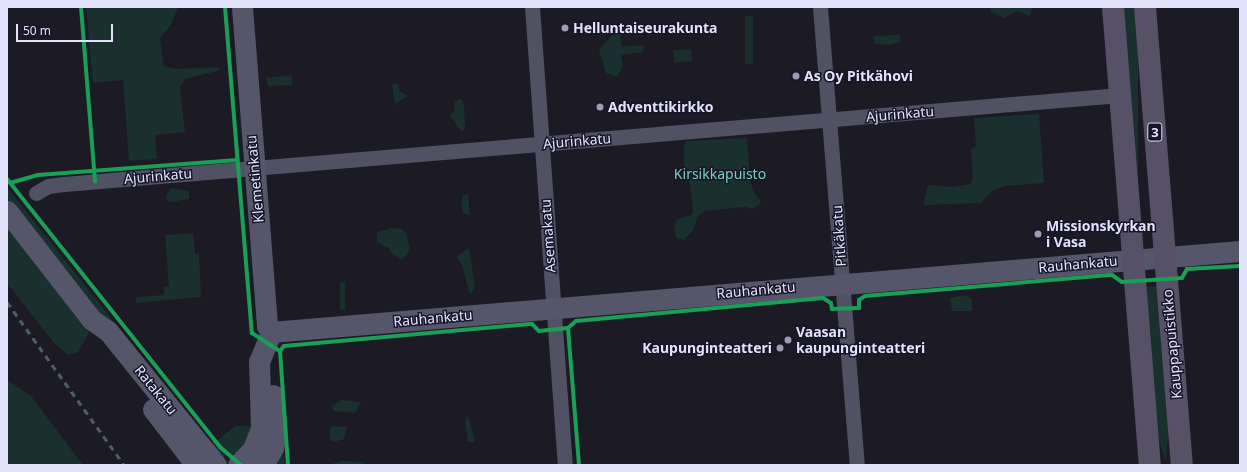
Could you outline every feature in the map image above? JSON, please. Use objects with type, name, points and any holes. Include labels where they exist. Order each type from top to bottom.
[{"type":"main road","points":[[1113,7],[1150,465]]},
{"type":"main road","name":"Kauppapuistikko","points":[[1145,7],[1182,465]]},
{"type":"street","name":"Klemetinkatu","points":[[242,7],[269,355],[276,424],[273,448],[263,465]]},
{"type":"street","name":"Asemakatu","points":[[532,7],[565,465]]},
{"type":"street","name":"Pitkäkatu","points":[[820,7],[858,465]]},
{"type":"street","name":"Ajurinkatu","points":[[36,193],[48,186],[1120,95]]},
{"type":"street","name":"Ratakatu","points":[[7,211],[92,320],[108,331],[216,465]]},
{"type":"street","name":"Rauhankatu","points":[[268,339],[554,307],[1240,251]]},
{"type":"street","name":"Ratakatu","points":[[92,320],[98,337],[196,465]]},
{"type":"street","name":"Klemetinkatu","points":[[238,465],[253,449],[261,428],[259,362],[268,339]]},
{"type":"green space","points":[[86,7],[178,7],[171,25],[160,38],[164,67],[178,69],[218,67],[221,70],[185,79],[180,87],[185,132],[155,135],[157,159],[129,161],[123,80],[93,83]]},
{"type":"green space","points":[[991,7],[1031,7],[1032,10],[1030,16],[1017,11],[1004,18],[991,12]]},
{"type":"green space","points":[[1121,7],[1138,7],[1138,234],[1121,234]]},
{"type":"green space","points":[[745,16],[753,16],[753,64],[745,64]]},
{"type":"green space","points":[[619,27],[622,47],[644,45],[643,52],[621,55],[623,66],[617,77],[606,73],[599,50]]},
{"type":"green space","points":[[900,35],[900,42],[889,45],[875,44],[873,36]]},
{"type":"green space","points":[[691,49],[692,61],[674,63],[673,51]]},
{"type":"green space","points":[[290,75],[292,77],[292,85],[268,86],[266,78]]},
{"type":"green space","points":[[392,84],[398,84],[400,91],[407,96],[395,105]]},
{"type":"green space","points":[[461,99],[464,104],[465,128],[462,132],[449,115],[454,112],[455,101]]},
{"type":"green space","points":[[1039,114],[1044,183],[1005,186],[992,191],[981,203],[923,205],[928,185],[952,187],[970,184],[973,178],[971,149],[976,146],[974,118]]},
{"type":"green space","name":"Kirsikkapuisto","points":[[747,138],[750,178],[753,191],[761,201],[759,205],[752,209],[745,207],[704,211],[697,217],[694,229],[684,240],[677,238],[674,230],[676,220],[691,215],[693,211],[690,184],[684,174],[684,146],[686,141]]},
{"type":"green space","points":[[7,187],[210,443],[218,440],[235,426],[251,426],[248,441],[237,454],[220,457],[82,296],[7,200]]},
{"type":"green space","points":[[171,188],[189,191],[189,199],[170,202],[165,198]]},
{"type":"green space","points":[[468,194],[470,215],[463,213],[461,204],[463,195]]},
{"type":"green space","points":[[7,224],[59,289],[89,333],[78,352],[68,355],[54,343],[7,283]]},
{"type":"green space","points":[[391,228],[402,229],[407,235],[410,250],[402,260],[392,254],[389,248],[377,242],[377,232]]},
{"type":"green space","points":[[193,233],[195,254],[199,253],[201,297],[136,303],[136,297],[164,295],[164,287],[169,287],[165,235]]},
{"type":"green space","points":[[469,248],[475,288],[470,295],[462,265],[456,257]]},
{"type":"green space","points":[[340,282],[345,282],[345,310],[340,310]]},
{"type":"green space","points":[[1160,286],[1169,423],[1166,462],[1159,441],[1144,287]]},
{"type":"green space","points":[[965,295],[972,299],[972,311],[952,311],[950,298]]},
{"type":"green space","points":[[7,380],[31,396],[83,465],[7,464]]},
{"type":"green space","points":[[342,400],[361,402],[355,413],[334,411],[331,406]]},
{"type":"green space","points":[[467,415],[475,442],[468,442],[465,422]]},
{"type":"green space","points":[[332,426],[347,427],[344,439],[334,442],[330,439],[329,430]]},
{"type":"green space","points":[[280,438],[285,465],[269,465]]},
{"type":"green space","points":[[342,461],[363,462],[364,465],[328,465]]},
{"type":"railway","points":[[7,302],[124,465]]},
{"type":"cycle path","points":[[81,7],[95,181]]},
{"type":"cycle path","points":[[225,7],[252,333],[280,351]]},
{"type":"cycle path","points":[[10,183],[38,175],[237,160]]},
{"type":"cycle path","points":[[7,179],[220,447],[241,465]]},
{"type":"cycle path","points":[[288,465],[280,351],[284,346],[532,324],[539,331],[568,328],[576,321],[823,298],[831,303],[832,309],[859,308],[859,300],[865,296],[1112,275],[1122,282],[1182,278],[1187,269],[1240,266]]},
{"type":"cycle path","points":[[568,328],[579,465]]},
{"type":"place","name":"Helluntaiseurakunta","points":[[565,28]]},
{"type":"place","name":"As Oy Pitkähovi","points":[[796,76]]},
{"type":"place","name":"Adventtikirkko","points":[[600,107]]},
{"type":"place","name":"Missionskyrkan i Vasa","points":[[1038,234]]},
{"type":"place","name":"Vaasan kaupunginteatteri","points":[[788,340]]},
{"type":"place","name":"Kaupunginteatteri","points":[[780,348]]}]
